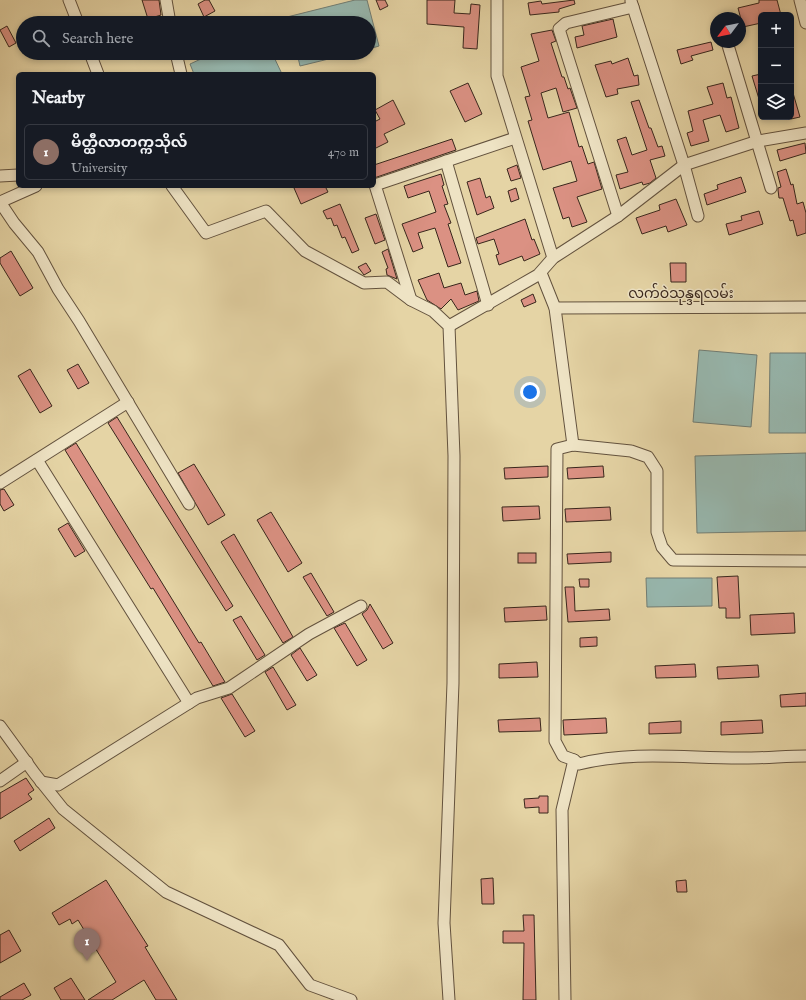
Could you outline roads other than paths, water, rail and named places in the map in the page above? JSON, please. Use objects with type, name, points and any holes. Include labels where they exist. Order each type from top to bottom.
[{"type":"street","points":[[69,0],[75,16]]},
{"type":"street","points":[[166,0],[169,16]]},
{"type":"street","points":[[497,0],[497,76],[553,258]]},
{"type":"street","points":[[800,0],[806,22]]},
{"type":"street","points":[[618,216],[559,29],[566,23],[632,4],[684,165],[698,216]]},
{"type":"street","points":[[729,48],[771,188]]},
{"type":"street","points":[[93,60],[97,72]]},
{"type":"street","points":[[178,60],[181,72]]},
{"type":"street","points":[[449,326],[488,305],[541,273],[553,258],[618,216],[684,165],[758,141],[806,133]]},
{"type":"street","points":[[376,185],[515,138]]},
{"type":"street","points":[[446,161],[488,305]]},
{"type":"street","points":[[0,176],[16,175]]},
{"type":"street","points":[[32,188],[0,202],[14,223],[38,252],[58,289],[189,504]]},
{"type":"street","points":[[173,188],[206,232],[266,212],[305,251],[364,283],[387,282],[411,300],[433,312],[449,326],[454,456],[453,683],[444,923],[449,1000]]},
{"type":"street","points":[[376,188],[411,300]]},
{"type":"street","points":[[541,273],[555,308],[573,445]]},
{"type":"street","name":"လက်ဝဲသုန္ဒရလမ်း","points":[[555,308],[806,307]]},
{"type":"street","points":[[0,483],[128,402]]},
{"type":"street","points":[[806,561],[673,560],[662,547],[658,532],[657,471],[648,457],[631,451],[573,445],[557,449],[555,741],[563,756],[580,764],[601,759],[648,755],[747,758],[806,756]]},
{"type":"street","points":[[37,460],[189,703]]},
{"type":"street","points":[[40,782],[58,785],[197,698],[229,688],[309,634],[361,606]]},
{"type":"street","points":[[0,726],[40,782],[63,809],[166,892],[279,945],[310,985],[351,1000]]},
{"type":"street","points":[[565,1000],[562,810],[574,760]]},
{"type":"street","points":[[0,781],[27,762]]},
{"type":"water","points":[[355,0],[367,0],[371,16],[291,16]]},
{"type":"water","points":[[376,34],[379,46],[376,47]]},
{"type":"water","points":[[199,60],[275,60],[281,72],[193,72],[190,64]]},
{"type":"water","points":[[299,60],[324,60],[300,66]]},
{"type":"water","points":[[699,350],[757,355],[751,427],[693,422]]},
{"type":"water","points":[[770,353],[806,353],[806,433],[769,433]]},
{"type":"water","points":[[806,453],[806,531],[697,533],[695,456]]},
{"type":"water","points":[[646,578],[712,578],[712,606],[647,607]]},
{"type":"place","name":"မိတ္ထီလာတက္ကသိုလ်","points":[[87,961]]}]
